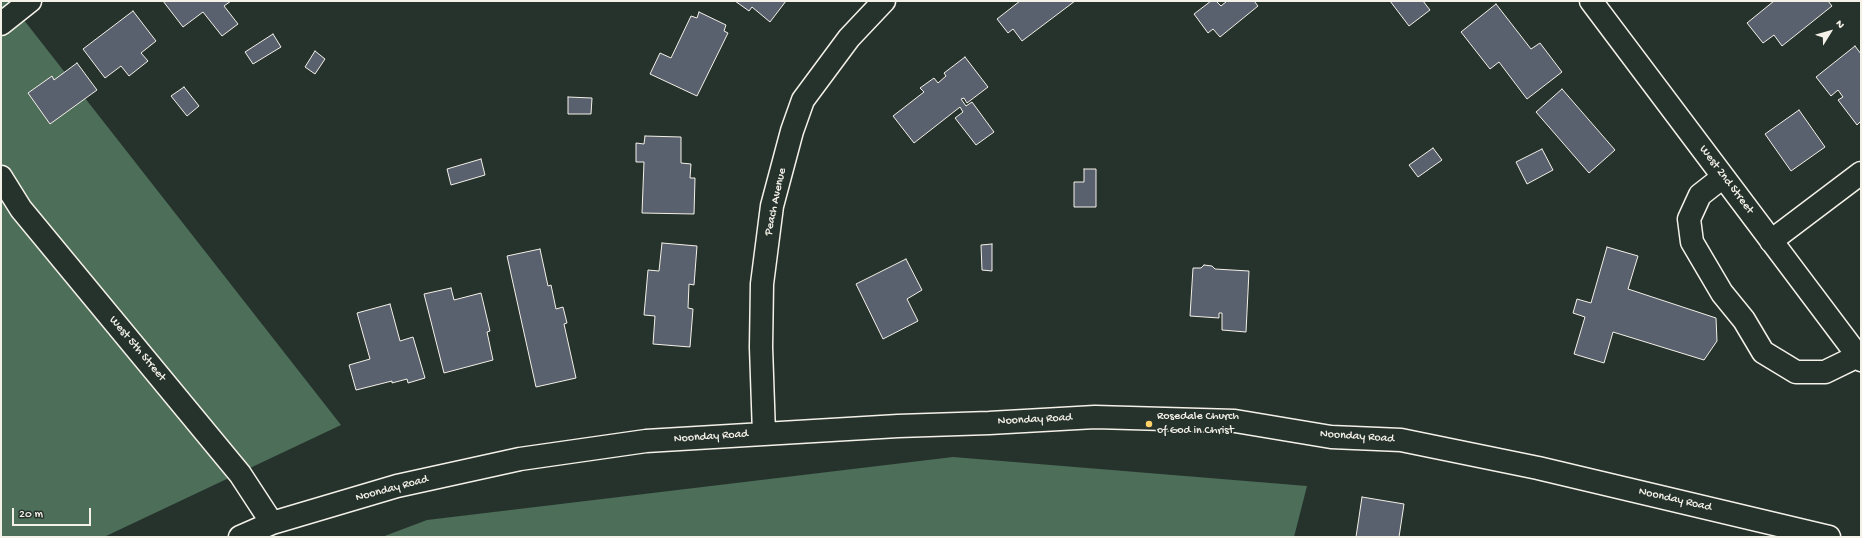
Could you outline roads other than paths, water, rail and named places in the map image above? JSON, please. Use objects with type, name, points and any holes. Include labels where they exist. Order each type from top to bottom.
[{"type":"street","points":[[1,24],[30,1]]},
{"type":"street","name":"Peach Avenue","points":[[764,434],[761,347],[762,284],[772,206],[792,131],[804,100],[849,38],[884,1]]},
{"type":"street","name":"West 2nd Street","points":[[1591,1],[1860,358]]},
{"type":"street","points":[[1771,241],[1861,173]]},
{"type":"street","name":"West 5th Street","points":[[1,177],[22,209],[240,474],[272,523]]},
{"type":"street","points":[[1723,177],[1700,195],[1690,219],[1692,242],[1722,293],[1744,320],[1762,352],[1796,372],[1825,372],[1860,358]]},
{"type":"street","name":"Noonday Road","points":[[240,537],[272,523],[397,486],[520,459],[646,442],[764,434],[1095,417],[1235,421],[1330,437],[1408,442],[1538,468],[1830,537]]},
{"type":"place","name":"Rosedale Church of God in Christ","points":[[1149,424]]}]
